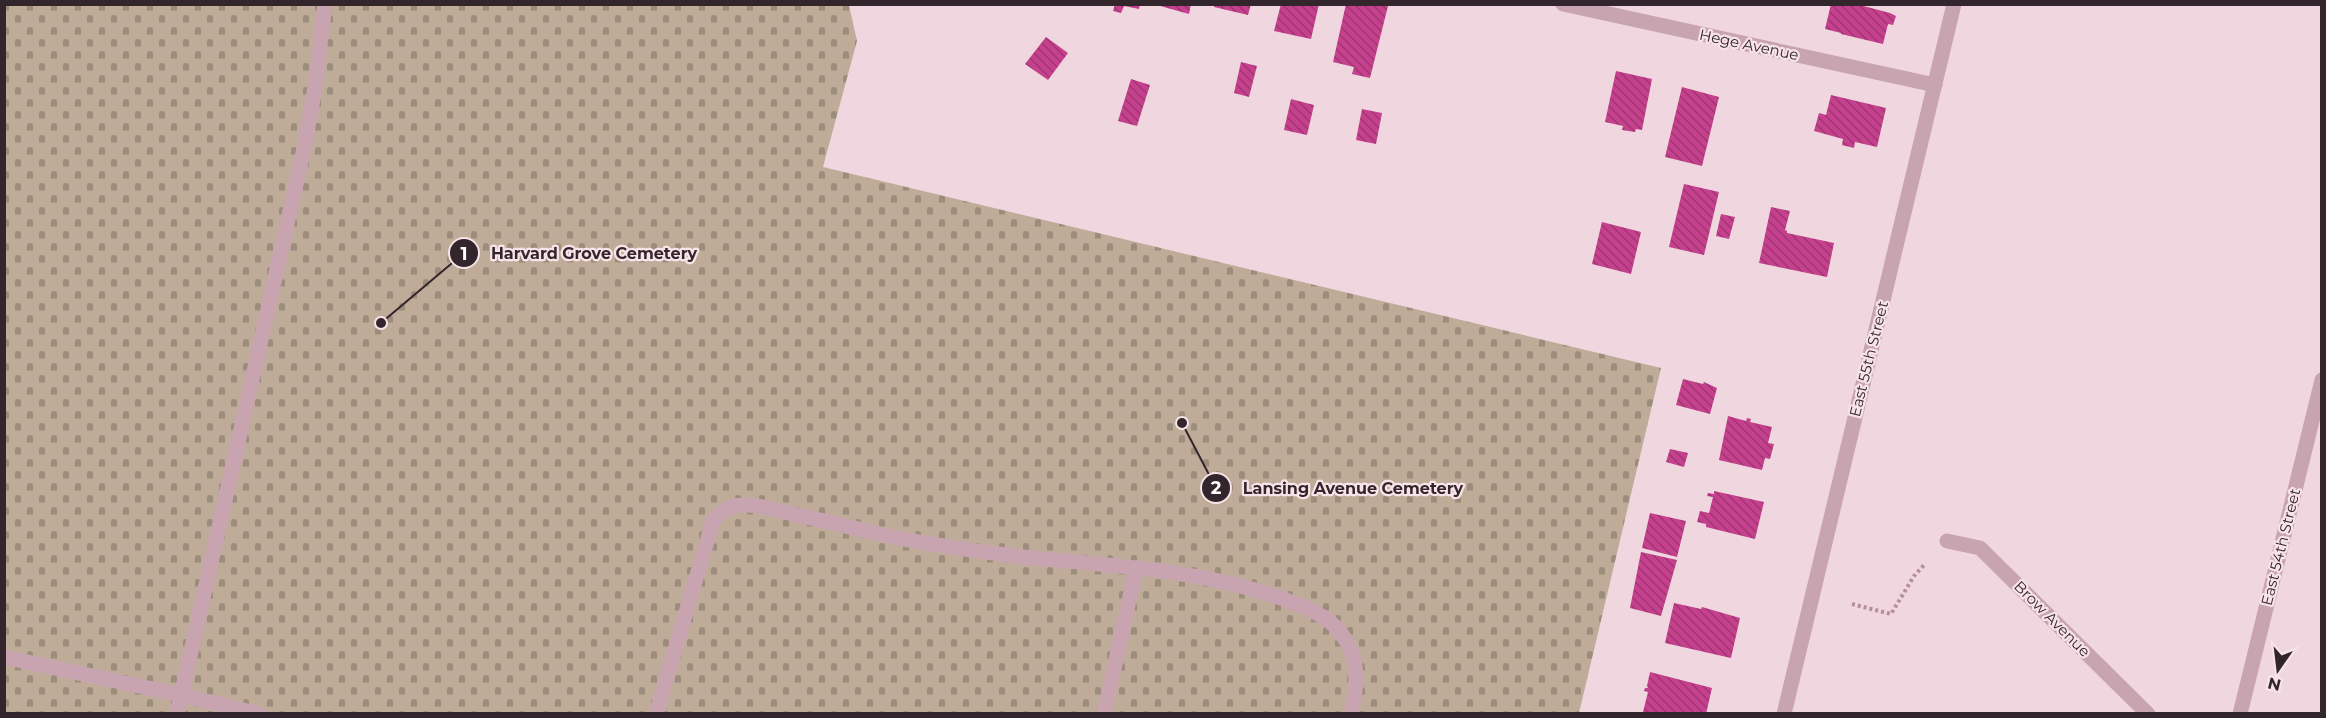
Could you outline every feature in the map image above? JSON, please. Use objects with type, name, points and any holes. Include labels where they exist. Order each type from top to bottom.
[{"type":"street","points":[[177,714],[305,144],[315,87],[325,4]]},
{"type":"street","name":"Hege Avenue","points":[[1563,4],[1935,85]]},
{"type":"street","name":"East 55th Street","points":[[1784,714],[1954,4]]},
{"type":"street","name":"East 54th Street","points":[[2240,714],[2322,380]]},
{"type":"street","points":[[657,714],[713,521],[720,512],[744,505],[758,506],[943,547],[1207,577],[1247,587],[1304,607],[1327,620],[1340,631],[1354,656],[1356,686],[1351,714]]},
{"type":"street","name":"Brow Avenue","points":[[1947,541],[1980,548],[2148,714]]},
{"type":"street","points":[[1104,714],[1136,569]]},
{"type":"street","points":[[4,657],[181,694],[259,714]]},
{"type":"path","points":[[1852,604],[1891,614],[1914,576],[1924,565]]},
{"type":"green space","points":[[4,5],[849,5],[857,41],[823,167],[1661,368],[1579,713],[5,713]]},
{"type":"building","points":[[1115,4],[1140,4],[1139,9],[1124,6],[1121,13],[1113,11]]},
{"type":"building","points":[[1153,4],[1191,4],[1189,14]]},
{"type":"building","points":[[1215,4],[1251,4],[1248,15],[1214,7]]},
{"type":"building","points":[[1281,4],[1319,4],[1311,39],[1274,31]]},
{"type":"building","points":[[1346,4],[1388,6],[1370,78],[1352,74],[1354,67],[1333,62]]},
{"type":"building","points":[[1831,4],[1856,4],[1896,16],[1893,25],[1888,24],[1883,44],[1825,29]]},
{"type":"building","points":[[1046,37],[1068,53],[1048,80],[1025,64]]},
{"type":"building","points":[[1241,62],[1257,66],[1249,97],[1234,93]]},
{"type":"building","points":[[1616,71],[1652,79],[1642,130],[1636,129],[1635,132],[1622,130],[1623,126],[1605,122]]},
{"type":"building","points":[[1131,79],[1150,85],[1137,126],[1118,121]]},
{"type":"building","points":[[1682,87],[1719,97],[1702,166],[1665,157]]},
{"type":"building","points":[[1831,95],[1886,108],[1877,147],[1855,142],[1854,148],[1842,145],[1843,139],[1814,131],[1819,113],[1826,115]]},
{"type":"building","points":[[1291,99],[1314,105],[1307,135],[1284,130]]},
{"type":"building","points":[[1362,109],[1382,113],[1376,144],[1356,140]]},
{"type":"building","points":[[1684,184],[1719,192],[1704,255],[1669,247]]},
{"type":"building","points":[[1771,207],[1790,211],[1785,230],[1787,233],[1834,243],[1827,277],[1759,263]]},
{"type":"building","points":[[1721,214],[1735,217],[1729,239],[1716,236]]},
{"type":"building","points":[[1602,222],[1641,232],[1631,274],[1592,264]]},
{"type":"building","points":[[1683,379],[1703,384],[1704,382],[1717,388],[1710,414],[1676,405]]},
{"type":"building","points":[[1728,416],[1746,421],[1747,418],[1751,419],[1750,422],[1772,427],[1768,443],[1774,444],[1770,459],[1765,458],[1762,470],[1719,460]]},
{"type":"building","points":[[1670,449],[1688,453],[1684,467],[1666,462]]},
{"type":"building","points":[[1714,491],[1764,502],[1755,539],[1706,527],[1706,524],[1697,522],[1700,511],[1709,513],[1713,497],[1707,496],[1708,493],[1714,494]]},
{"type":"building","points":[[1650,513],[1686,521],[1677,557],[1642,548]]},
{"type":"building","points":[[1641,552],[1677,560],[1661,616],[1630,608]]},
{"type":"building","points":[[1674,603],[1701,609],[1702,607],[1740,618],[1731,658],[1665,643]]},
{"type":"building","points":[[1650,672],[1712,688],[1706,714],[1643,712],[1648,692],[1644,691],[1648,688]]},
{"type":"place","name":"Harvard Grove Cemetery","points":[[381,323]]},
{"type":"place","name":"Lansing Avenue Cemetery","points":[[1182,423]]}]
